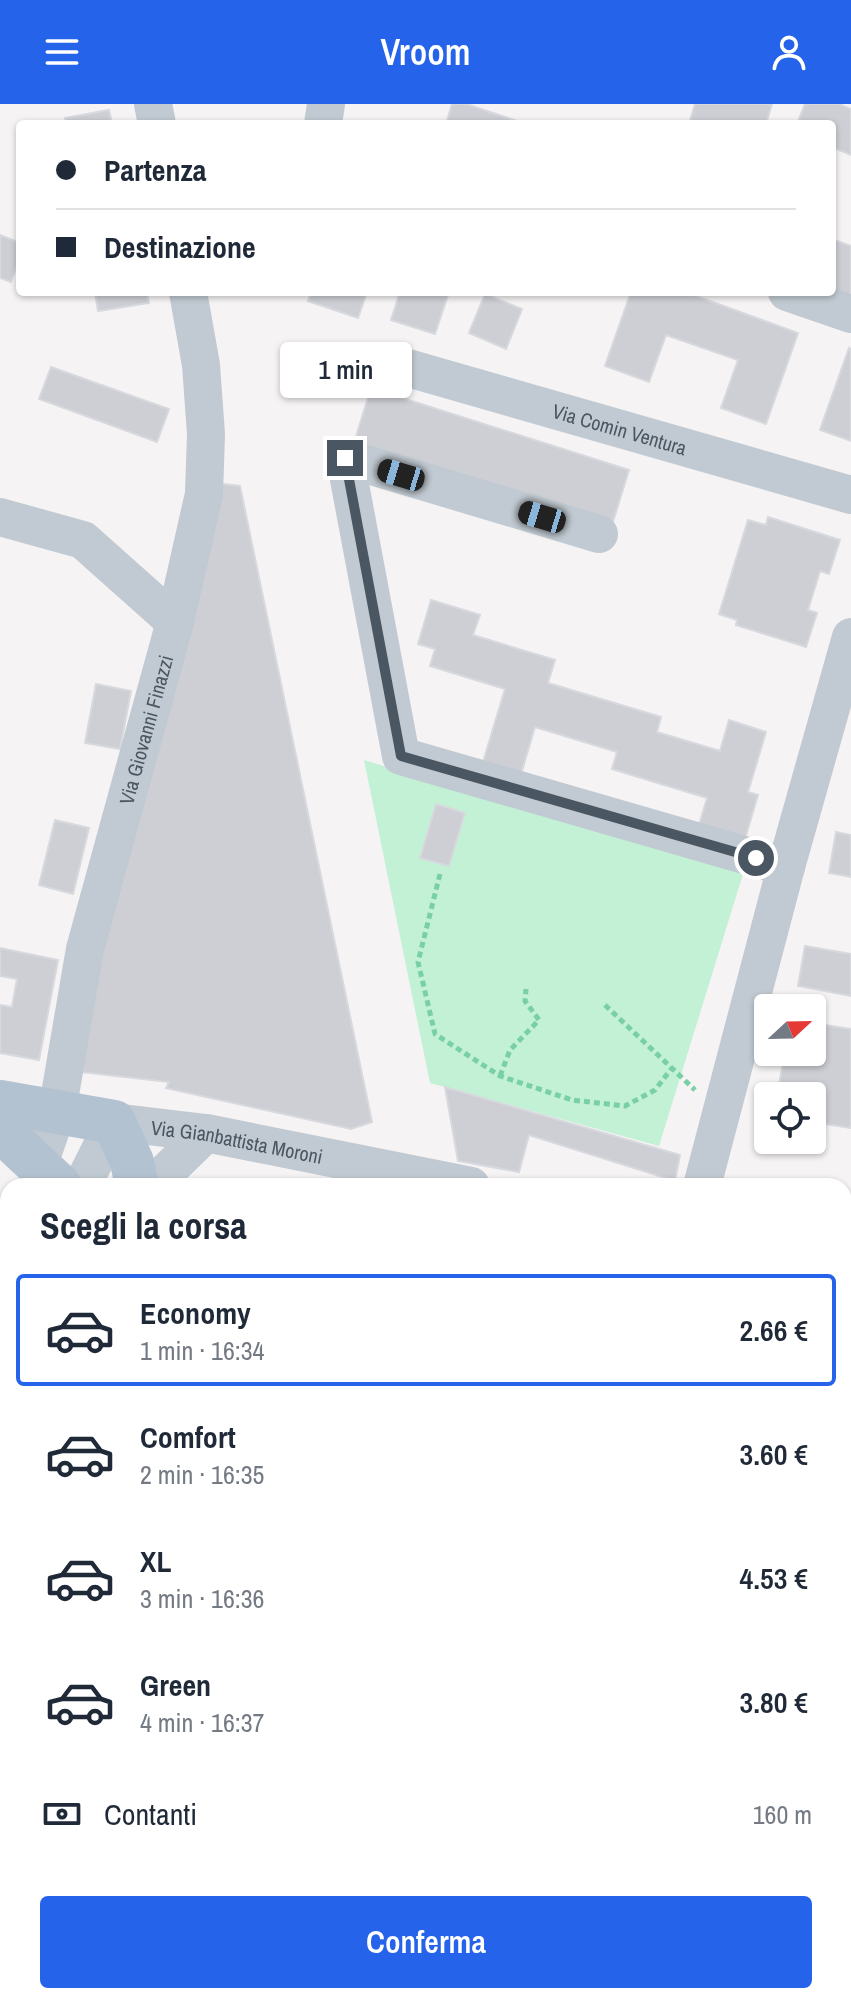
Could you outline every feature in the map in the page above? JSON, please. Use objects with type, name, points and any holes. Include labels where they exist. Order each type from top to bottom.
[{"type":"main road","name":"Via Gianbattista Moroni","points":[[0,1102],[114,1122]]},
{"type":"main road","points":[[114,1122],[132,1162],[135,1178]]},
{"type":"main road","points":[[0,1130],[49,1175]]},
{"type":"street","name":"Via Giovanni Finazzi","points":[[49,1175],[85,949],[175,622],[204,494],[206,434],[201,365],[189,296]]},
{"type":"street","points":[[799,296],[851,314]]},
{"type":"street","name":"Via Comin Ventura","points":[[387,362],[851,495]]},
{"type":"street","points":[[599,534],[345,458],[401,756],[786,867]]},
{"type":"street","points":[[0,517],[83,540],[175,622]]},
{"type":"street","points":[[704,1178],[719,1113],[851,637]]},
{"type":"street","points":[[85,1178],[93,1157],[114,1122]]},
{"type":"street","name":"Via Gianbattista Moroni","points":[[114,1122],[206,1133],[431,1178]]},
{"type":"street","points":[[160,1178],[206,1133]]},
{"type":"path","points":[[440,874],[418,962],[435,1034],[500,1076],[572,1100],[625,1106],[655,1090],[672,1068]]},
{"type":"path","points":[[500,1076],[510,1050],[539,1020],[525,1001],[526,989]]},
{"type":"path","points":[[605,1005],[719,1113]]},
{"type":"green space","points":[[364,760],[743,874],[659,1146],[430,1083]]},
{"type":"building","points":[[452,104],[466,104],[514,120],[447,120]]},
{"type":"building","points":[[695,104],[772,104],[767,120],[690,120]]},
{"type":"building","points":[[805,104],[839,104],[851,109],[851,155],[836,149],[836,120],[799,120]]},
{"type":"building","points":[[109,110],[111,120],[65,120]]},
{"type":"building","points":[[0,235],[16,241],[16,268],[11,282],[0,278]]},
{"type":"building","points":[[836,240],[851,246],[851,297],[836,291]]},
{"type":"building","points":[[96,296],[148,296],[149,303],[98,311]]},
{"type":"building","points":[[310,296],[366,296],[358,318],[308,301]]},
{"type":"building","points":[[399,296],[448,296],[435,334],[391,320]]},
{"type":"building","points":[[484,296],[522,309],[506,349],[469,333]]},
{"type":"building","points":[[630,296],[696,296],[798,333],[766,424],[721,408],[738,360],[666,335],[649,382],[605,366]]},
{"type":"building","points":[[851,349],[851,441],[820,430]]},
{"type":"building","points":[[51,367],[169,409],[157,442],[39,399]]},
{"type":"building","points":[[371,388],[629,470],[611,528],[353,446]]},
{"type":"building","points":[[215,483],[240,486],[372,1122],[351,1129],[166,1088],[169,1082],[71,1071]]},
{"type":"building","points":[[768,517],[840,540],[829,574],[820,571],[808,610],[817,613],[806,647],[736,625],[737,620],[719,614],[748,520],[766,525]]},
{"type":"building","points":[[431,600],[480,615],[473,635],[555,660],[548,683],[661,717],[657,732],[720,751],[729,720],[766,732],[748,792],[758,795],[745,839],[699,825],[707,798],[612,769],[617,752],[535,727],[521,774],[483,762],[505,689],[430,666],[435,649],[418,644]]},
{"type":"building","points":[[96,684],[131,691],[120,749],[85,743]]},
{"type":"building","points":[[436,804],[465,813],[449,866],[420,858]]},
{"type":"building","points":[[55,820],[89,828],[73,894],[39,885]]},
{"type":"building","points":[[836,832],[851,835],[851,877],[829,873]]},
{"type":"building","points":[[805,946],[851,954],[851,996],[798,986]]},
{"type":"building","points":[[0,948],[58,960],[39,1060],[0,1053],[0,1005],[12,1007],[17,979],[0,976]]},
{"type":"building","points":[[826,1025],[851,1029],[851,1128],[826,1124],[826,1082],[780,1082],[782,1066],[826,1066]]},
{"type":"building","points":[[445,1087],[680,1155],[676,1178],[665,1178],[529,1135],[519,1172],[458,1161]]},
{"type":"route","points":[[345,458],[401,756],[756,858]]}]
